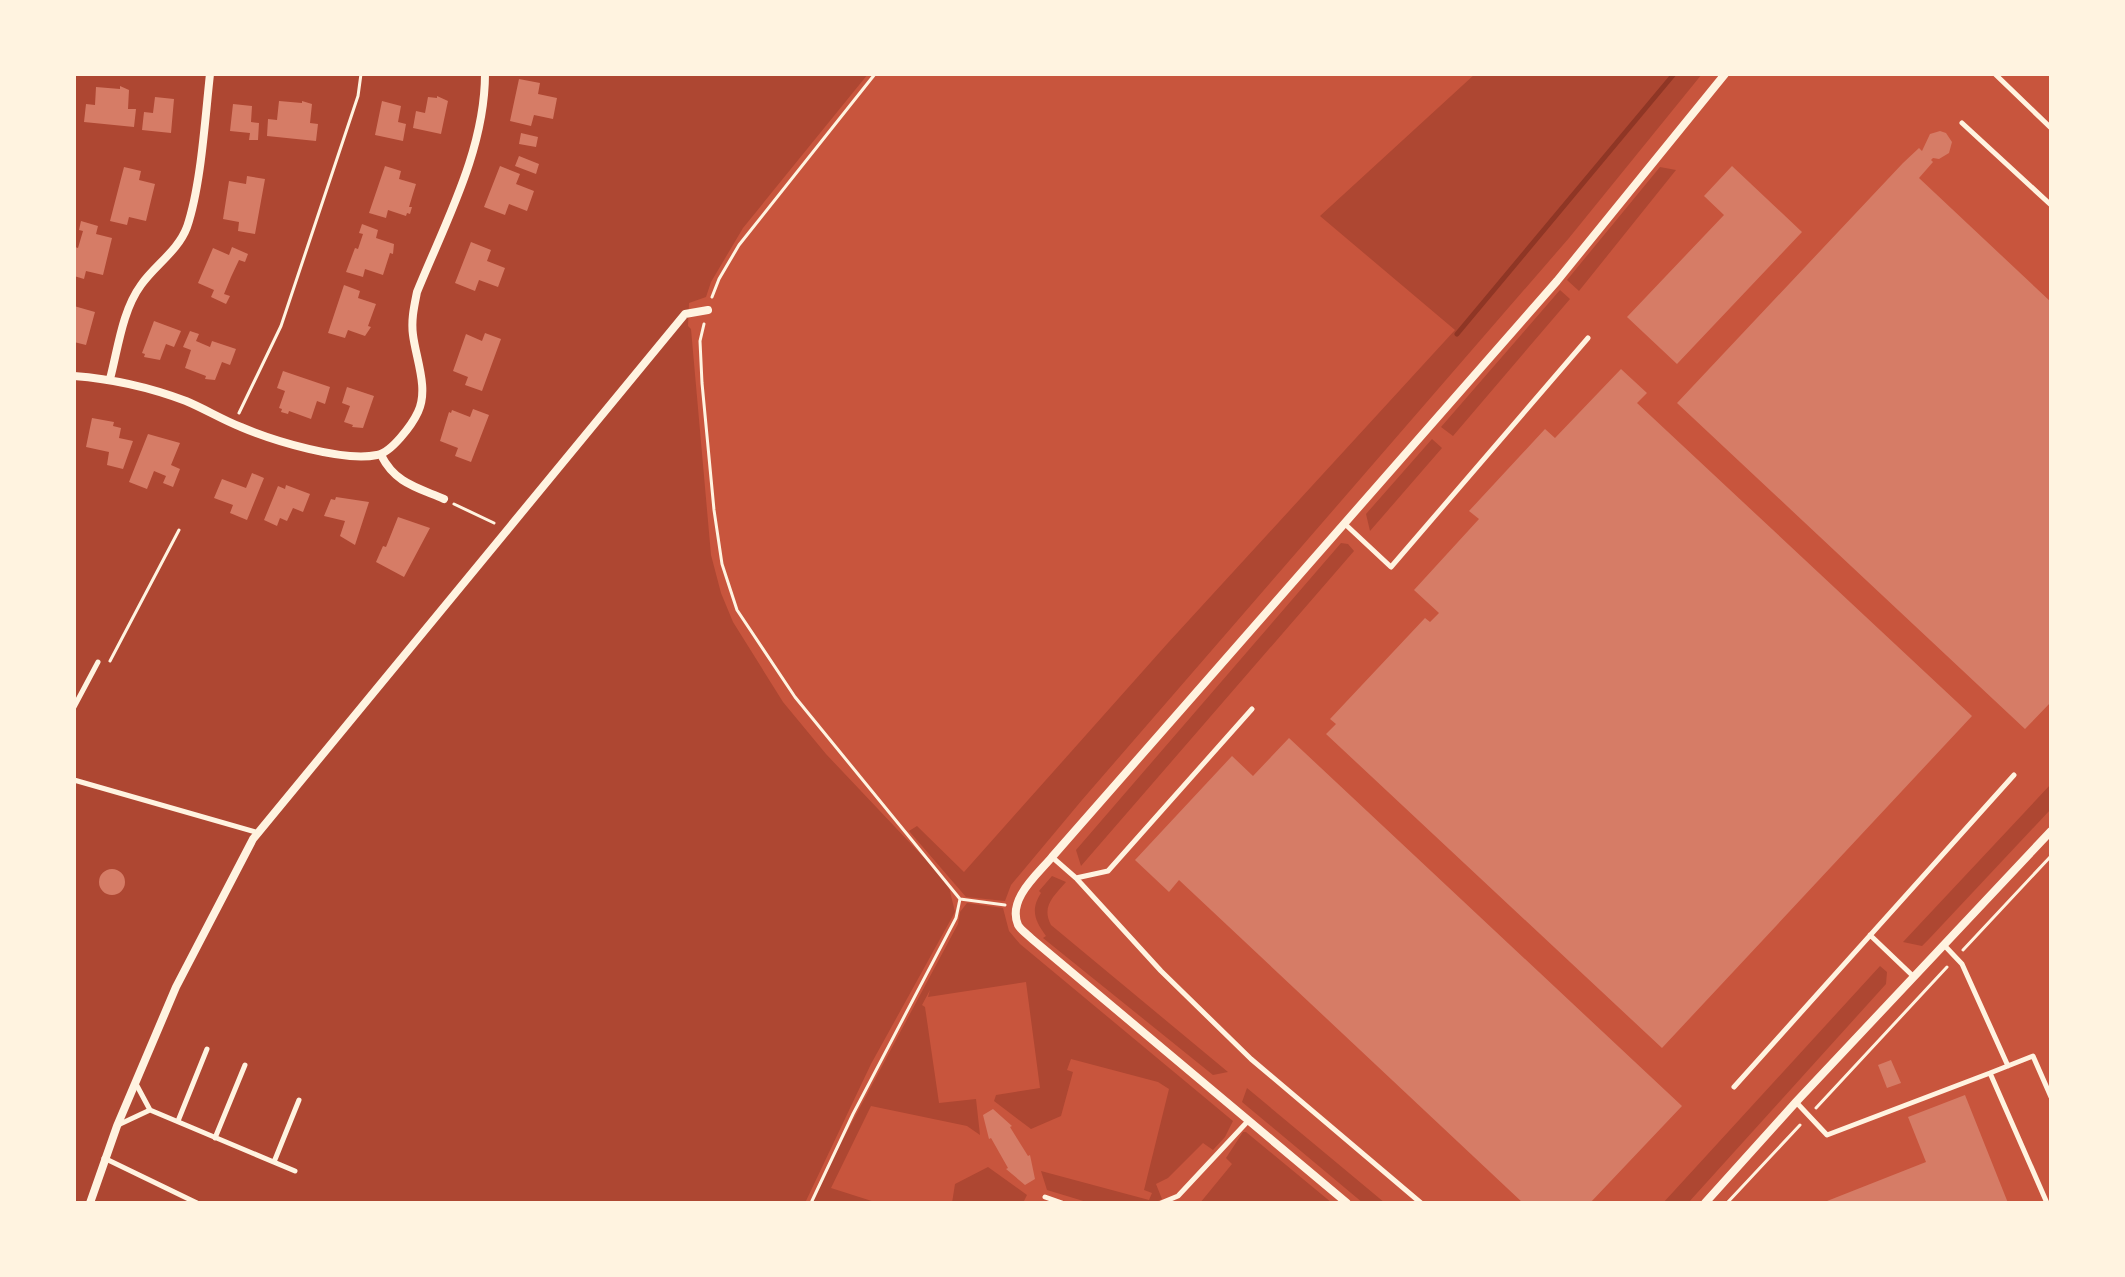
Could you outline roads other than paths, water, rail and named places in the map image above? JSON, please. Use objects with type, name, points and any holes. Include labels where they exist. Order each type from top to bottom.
[{"type":"street","points":[[110,379],[131,300],[179,243],[187,227],[210,74]]},
{"type":"street","points":[[74,376],[136,384],[189,402],[234,424],[316,451],[360,457],[381,455],[406,432],[419,411],[423,396],[413,332],[417,292],[470,160],[485,95],[485,74]]},
{"type":"street","points":[[1347,1203],[1032,939],[1018,925],[1016,906],[1022,893],[1052,857],[1557,281],[1725,74]]},
{"type":"street","points":[[90,1203],[104,1158],[176,987],[253,839],[685,314],[708,310]]},
{"type":"street","points":[[381,455],[389,470],[400,480],[444,499]]},
{"type":"street","points":[[1705,1203],[2051,831]]},
{"type":"lane","points":[[1995,74],[2051,128]]},
{"type":"lane","points":[[1962,123],[2051,205]]},
{"type":"lane","points":[[1345,524],[1391,567],[1588,338]]},
{"type":"lane","points":[[74,707],[98,662]]},
{"type":"lane","points":[[1076,878],[1108,871],[1252,709]]},
{"type":"lane","points":[[1734,1087],[2014,775]]},
{"type":"lane","points":[[74,780],[260,833]]},
{"type":"lane","points":[[1052,857],[1251,1059],[1421,1203]]},
{"type":"lane","points":[[1870,935],[1914,977]]},
{"type":"lane","points":[[1944,945],[1962,964],[2008,1066]]},
{"type":"lane","points":[[178,1121],[207,1049]]},
{"type":"lane","points":[[1796,1102],[1827,1135],[2033,1056],[2051,1097]]},
{"type":"lane","points":[[215,1138],[245,1065]]},
{"type":"lane","points":[[1990,1073],[2047,1203]]},
{"type":"lane","points":[[135,1081],[150,1110],[295,1171]]},
{"type":"lane","points":[[274,1162],[299,1100]]},
{"type":"lane","points":[[117,1126],[150,1110]]},
{"type":"lane","points":[[1161,1203],[1178,1196],[1248,1121]]},
{"type":"lane","points":[[104,1158],[197,1203]]},
{"type":"lane","points":[[1045,1197],[1062,1203]]},
{"type":"waterway","points":[[1457,334],[1674,74]]}]
